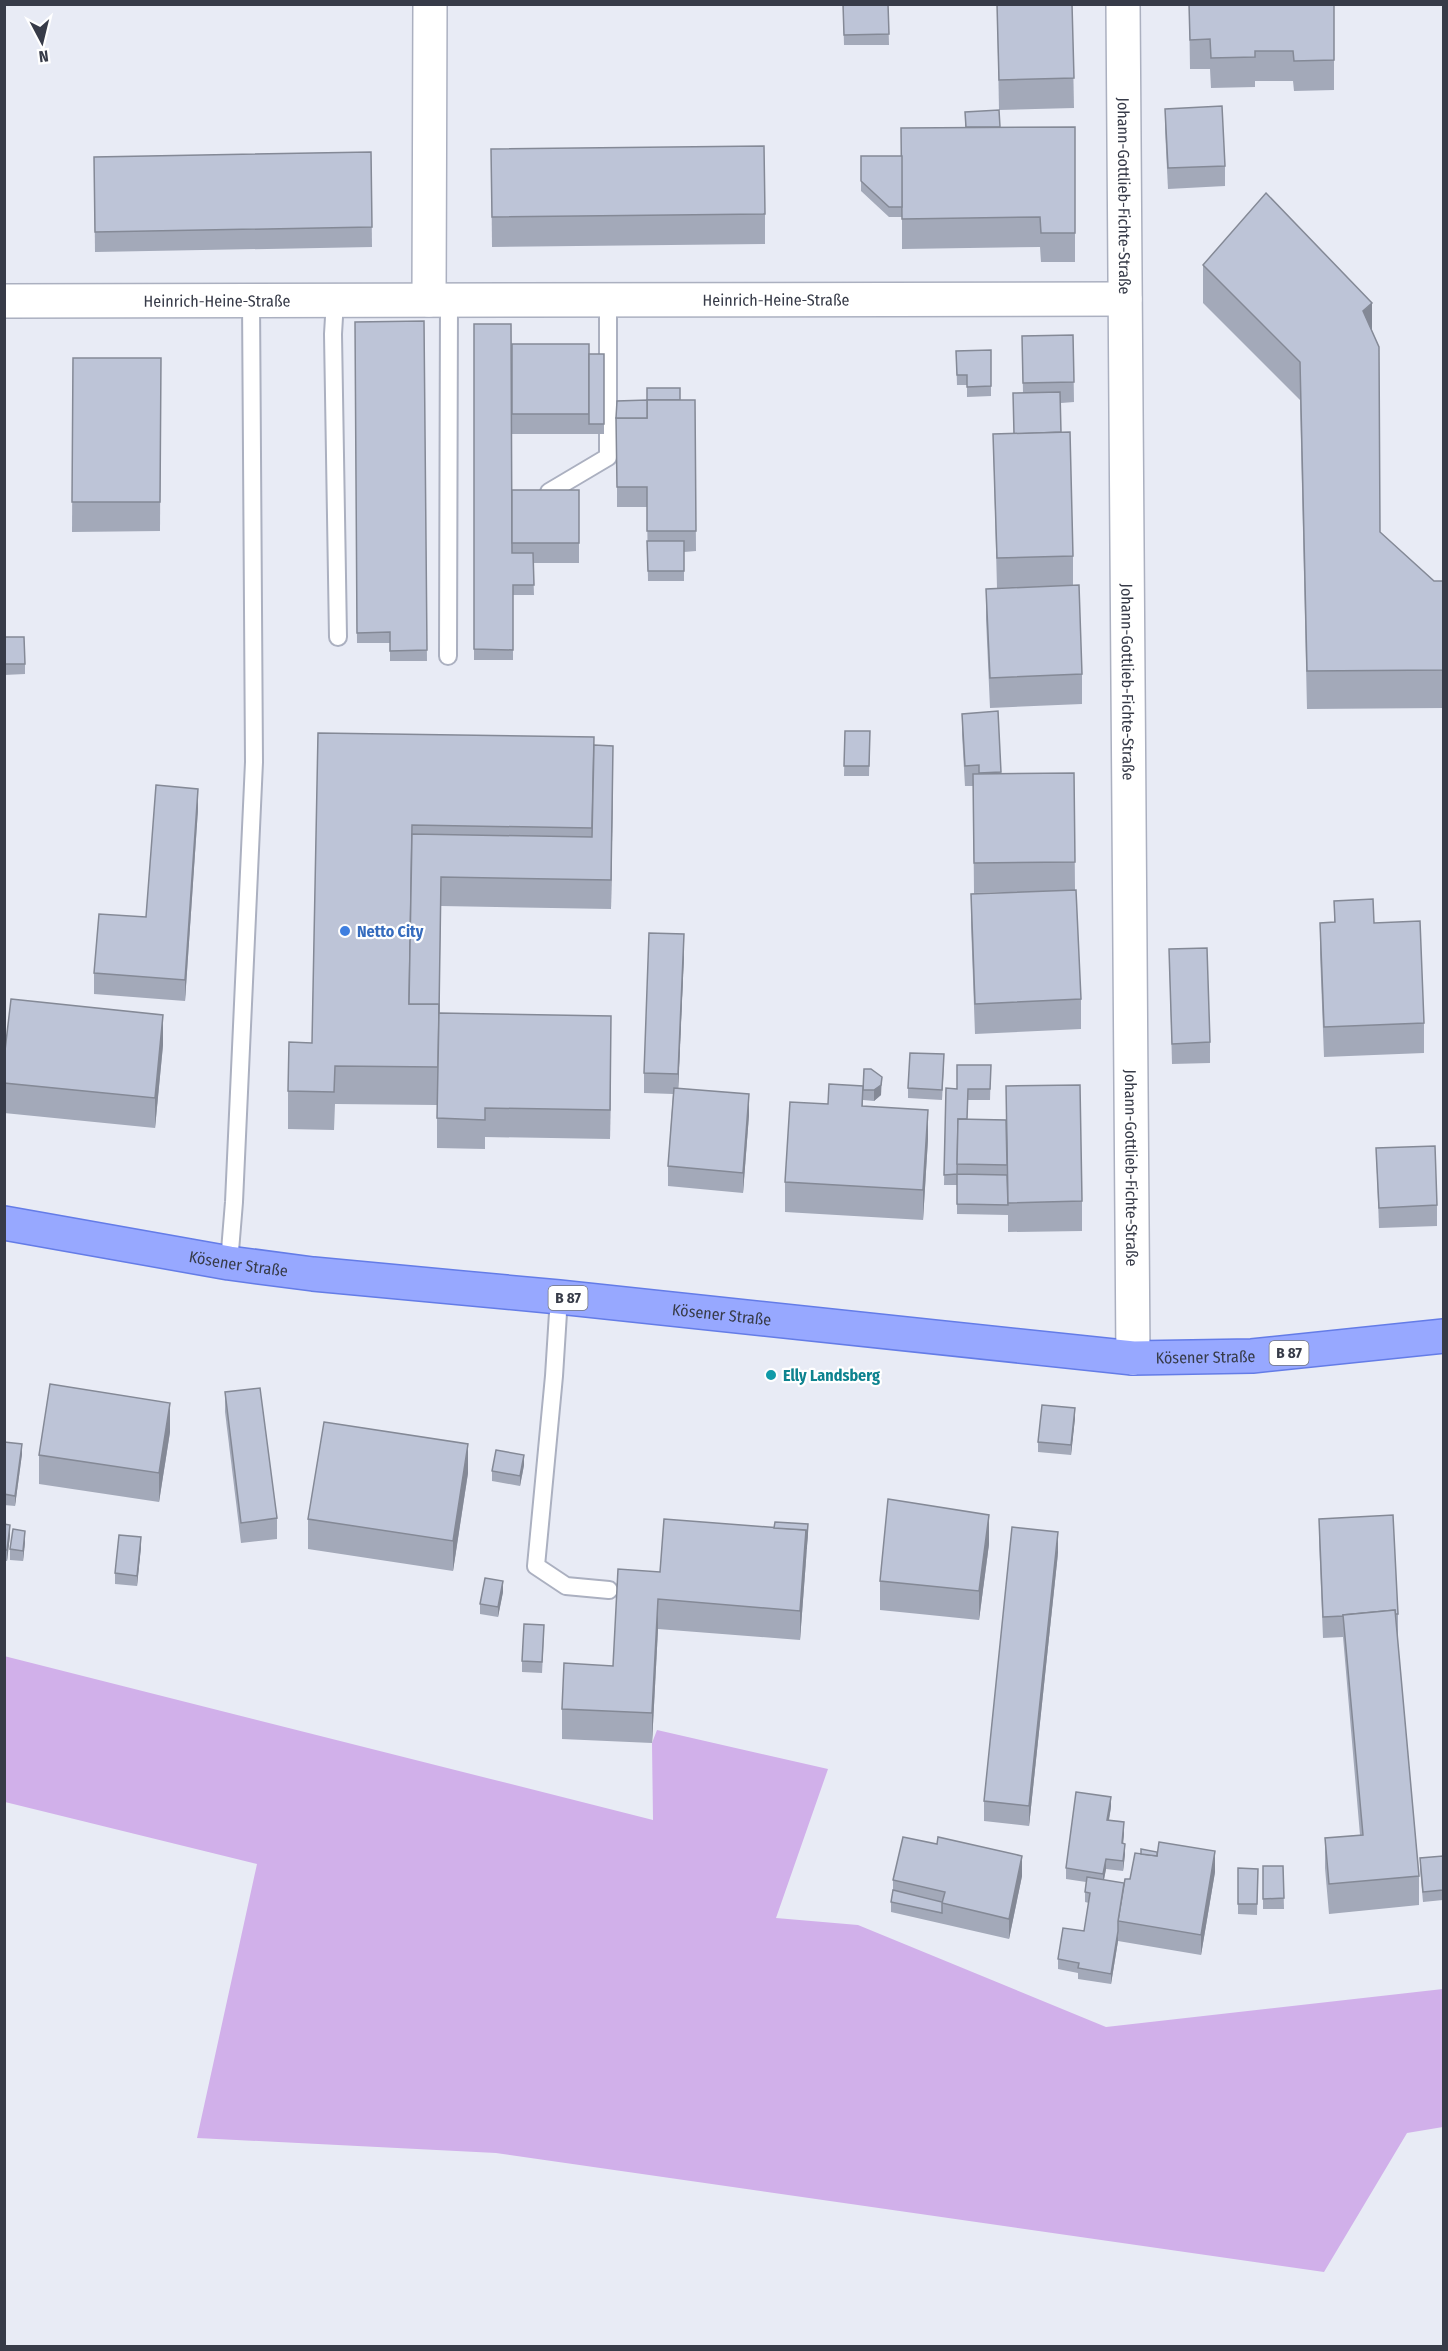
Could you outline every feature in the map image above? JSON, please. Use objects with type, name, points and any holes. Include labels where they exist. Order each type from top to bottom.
[{"type":"main road","name":"Kösener Straße","points":[[4,1223],[229,1263],[313,1274],[559,1297],[1133,1358],[1252,1356],[1443,1336]]},
{"type":"street","points":[[430,4],[439,300]]},
{"type":"street","name":"Johann-Gottlieb-Fichte-Straße","points":[[1123,4],[1133,1358]]},
{"type":"street","name":"Heinrich-Heine-Straße","points":[[4,301],[1125,299]]},
{"type":"lane","points":[[229,1263],[234,1202],[254,762],[251,300]]},
{"type":"lane","points":[[335,300],[333,334],[338,637]]},
{"type":"lane","points":[[439,300],[448,656]]},
{"type":"lane","points":[[549,492],[608,457],[608,300]]},
{"type":"lane","points":[[559,1297],[536,1566],[566,1587],[609,1590]]},
{"type":"shaded area","points":[[4,1656],[653,1820],[652,1743],[657,1730],[828,1769],[776,1918],[858,1925],[1106,2027],[1443,1989],[1443,2127],[1407,2133],[1324,2272],[496,2153],[197,2138],[257,1864],[5,1802]]},
{"type":"building","points":[[843,4],[888,4],[889,34],[844,35]]},
{"type":"building","points":[[997,4],[1072,4],[1074,78],[999,80]]},
{"type":"building","points":[[1189,4],[1334,4],[1334,60],[1294,61],[1293,51],[1255,51],[1255,57],[1211,58],[1210,39],[1190,40]]},
{"type":"building","points":[[1222,106],[1225,166],[1168,168],[1165,109]]},
{"type":"building","points":[[999,110],[1000,127],[966,127],[965,112]]},
{"type":"building","points":[[1075,127],[1075,233],[1041,233],[1040,217],[902,219],[901,128]]},
{"type":"building","points":[[764,146],[765,214],[492,217],[491,149]]},
{"type":"building","points":[[371,152],[372,227],[95,232],[94,157]]},
{"type":"building","points":[[861,156],[902,156],[902,207],[889,207],[861,181]]},
{"type":"building","points":[[1266,193],[1372,303],[1363,311],[1379,347],[1380,532],[1434,581],[1443,581],[1443,670],[1307,671],[1300,362],[1203,265]]},
{"type":"building","points":[[424,321],[427,650],[390,651],[390,632],[357,633],[355,322]]},
{"type":"building","points":[[474,324],[511,324],[512,553],[533,553],[534,585],[513,585],[513,650],[474,649]]},
{"type":"building","points":[[1073,335],[1074,382],[1023,383],[1022,336]]},
{"type":"building","points":[[512,344],[589,344],[589,414],[512,414]]},
{"type":"building","points":[[991,350],[991,386],[967,387],[967,375],[957,375],[956,351]]},
{"type":"building","points":[[589,354],[604,354],[604,424],[589,424]]},
{"type":"building","points":[[73,358],[161,358],[160,502],[72,502]]},
{"type":"building","points":[[647,388],[680,388],[680,400],[647,400]]},
{"type":"building","points":[[1060,392],[1061,432],[1014,434],[1013,393]]},
{"type":"building","points":[[647,400],[695,400],[696,531],[647,531],[647,487],[617,487],[616,418],[647,418]]},
{"type":"building","points":[[647,400],[647,418],[616,418],[617,401]]},
{"type":"building","points":[[1070,432],[1073,556],[997,558],[993,434]]},
{"type":"building","points":[[512,490],[579,490],[579,543],[512,543]]},
{"type":"building","points":[[647,541],[684,541],[684,571],[648,571]]},
{"type":"building","points":[[1079,585],[1082,674],[990,678],[986,589]]},
{"type":"building","points":[[4,637],[24,637],[25,664],[4,664]]},
{"type":"building","points":[[998,711],[1001,772],[979,773],[979,765],[965,766],[962,714]]},
{"type":"building","points":[[845,731],[870,731],[869,766],[844,766]]},
{"type":"building","points":[[318,733],[594,737],[592,828],[412,825],[409,1004],[439,1004],[438,1067],[335,1066],[334,1092],[288,1091],[289,1042],[312,1043]]},
{"type":"building","points":[[594,745],[613,746],[611,880],[441,877],[439,1013],[439,1004],[409,1004],[412,834],[592,837]]},
{"type":"building","points":[[1074,773],[1075,862],[974,863],[973,774]]},
{"type":"building","points":[[156,785],[198,789],[185,980],[94,973],[99,914],[146,917]]},
{"type":"building","points":[[1076,890],[1081,999],[975,1004],[971,894]]},
{"type":"building","points":[[1373,899],[1374,923],[1420,921],[1424,1023],[1324,1027],[1320,923],[1335,922],[1334,901]]},
{"type":"building","points":[[649,933],[684,934],[678,1074],[644,1073]]},
{"type":"building","points":[[1207,948],[1210,1042],[1172,1044],[1169,949]]},
{"type":"building","points":[[11,999],[163,1015],[155,1098],[4,1083],[4,1059]]},
{"type":"building","points":[[439,1013],[611,1016],[610,1110],[485,1108],[485,1120],[437,1118]]},
{"type":"building","points":[[910,1053],[944,1054],[942,1090],[908,1088]]},
{"type":"building","points":[[957,1065],[991,1065],[990,1089],[968,1089],[967,1119],[958,1119],[957,1174],[944,1175],[946,1088],[957,1089]]},
{"type":"building","points":[[864,1069],[871,1069],[882,1077],[881,1085],[874,1090],[863,1090]]},
{"type":"building","points":[[829,1084],[863,1086],[862,1106],[928,1110],[923,1190],[785,1182],[790,1102],[828,1104]]},
{"type":"building","points":[[1080,1085],[1082,1201],[1008,1203],[1006,1086]]},
{"type":"building","points":[[674,1088],[749,1094],[743,1173],[668,1166]]},
{"type":"building","points":[[958,1119],[1006,1120],[1007,1165],[957,1164]]},
{"type":"building","points":[[1435,1146],[1437,1205],[1379,1208],[1376,1148]]},
{"type":"building","points":[[957,1174],[1007,1175],[1008,1205],[957,1204]]},
{"type":"building","points":[[50,1384],[170,1403],[159,1473],[39,1455]]},
{"type":"building","points":[[260,1388],[277,1518],[241,1523],[225,1392]]},
{"type":"building","points":[[1042,1405],[1075,1408],[1071,1445],[1038,1442]]},
{"type":"building","points":[[324,1422],[468,1444],[453,1541],[308,1519]]},
{"type":"building","points":[[4,1442],[22,1444],[15,1496],[4,1494]]},
{"type":"building","points":[[496,1450],[524,1455],[520,1476],[492,1471]]},
{"type":"building","points":[[888,1499],[989,1515],[979,1591],[880,1581]]},
{"type":"building","points":[[1393,1515],[1398,1614],[1395,1614],[1395,1610],[1323,1617],[1319,1519]]},
{"type":"building","points":[[664,1519],[806,1530],[800,1611],[658,1599],[652,1713],[562,1709],[564,1663],[613,1666],[618,1569],[660,1572]]},
{"type":"building","points":[[775,1522],[808,1524],[806,1549],[806,1530],[774,1528]]},
{"type":"building","points":[[4,1524],[10,1525],[7,1550],[4,1550]]},
{"type":"building","points":[[1012,1527],[1058,1532],[1029,1806],[984,1801]]},
{"type":"building","points":[[13,1529],[25,1531],[23,1551],[10,1549]]},
{"type":"building","points":[[119,1535],[141,1537],[137,1576],[115,1573]]},
{"type":"building","points":[[485,1578],[503,1581],[498,1607],[480,1604]]},
{"type":"building","points":[[1395,1610],[1419,1876],[1329,1884],[1325,1838],[1363,1835],[1343,1615]]},
{"type":"building","points":[[524,1624],[544,1625],[542,1662],[522,1661]]},
{"type":"building","points":[[1076,1792],[1111,1797],[1107,1820],[1124,1822],[1123,1861],[1106,1859],[1103,1874],[1066,1868]]},
{"type":"building","points":[[903,1837],[937,1844],[938,1837],[1022,1856],[1009,1919],[942,1903],[945,1892],[893,1880]]},
{"type":"building","points":[[1159,1842],[1215,1851],[1201,1935],[1118,1921],[1125,1879],[1130,1879],[1135,1853],[1157,1856]]},
{"type":"building","points":[[1141,1849],[1157,1852],[1157,1856],[1141,1854]]},
{"type":"building","points":[[1443,1856],[1443,1890],[1423,1892],[1420,1858]]},
{"type":"building","points":[[1263,1866],[1283,1866],[1284,1898],[1263,1899]]},
{"type":"building","points":[[1238,1868],[1258,1869],[1257,1904],[1238,1904]]},
{"type":"building","points":[[1087,1877],[1124,1883],[1111,1974],[1078,1968],[1079,1963],[1058,1959],[1063,1928],[1084,1931],[1090,1893],[1085,1892]]},
{"type":"building","points":[[893,1890],[942,1902],[942,1913],[891,1902]]},
{"type":"place","name":"Netto City","points":[[345,931]]},
{"type":"place","name":"Elly Landsberg","points":[[771,1375]]}]
